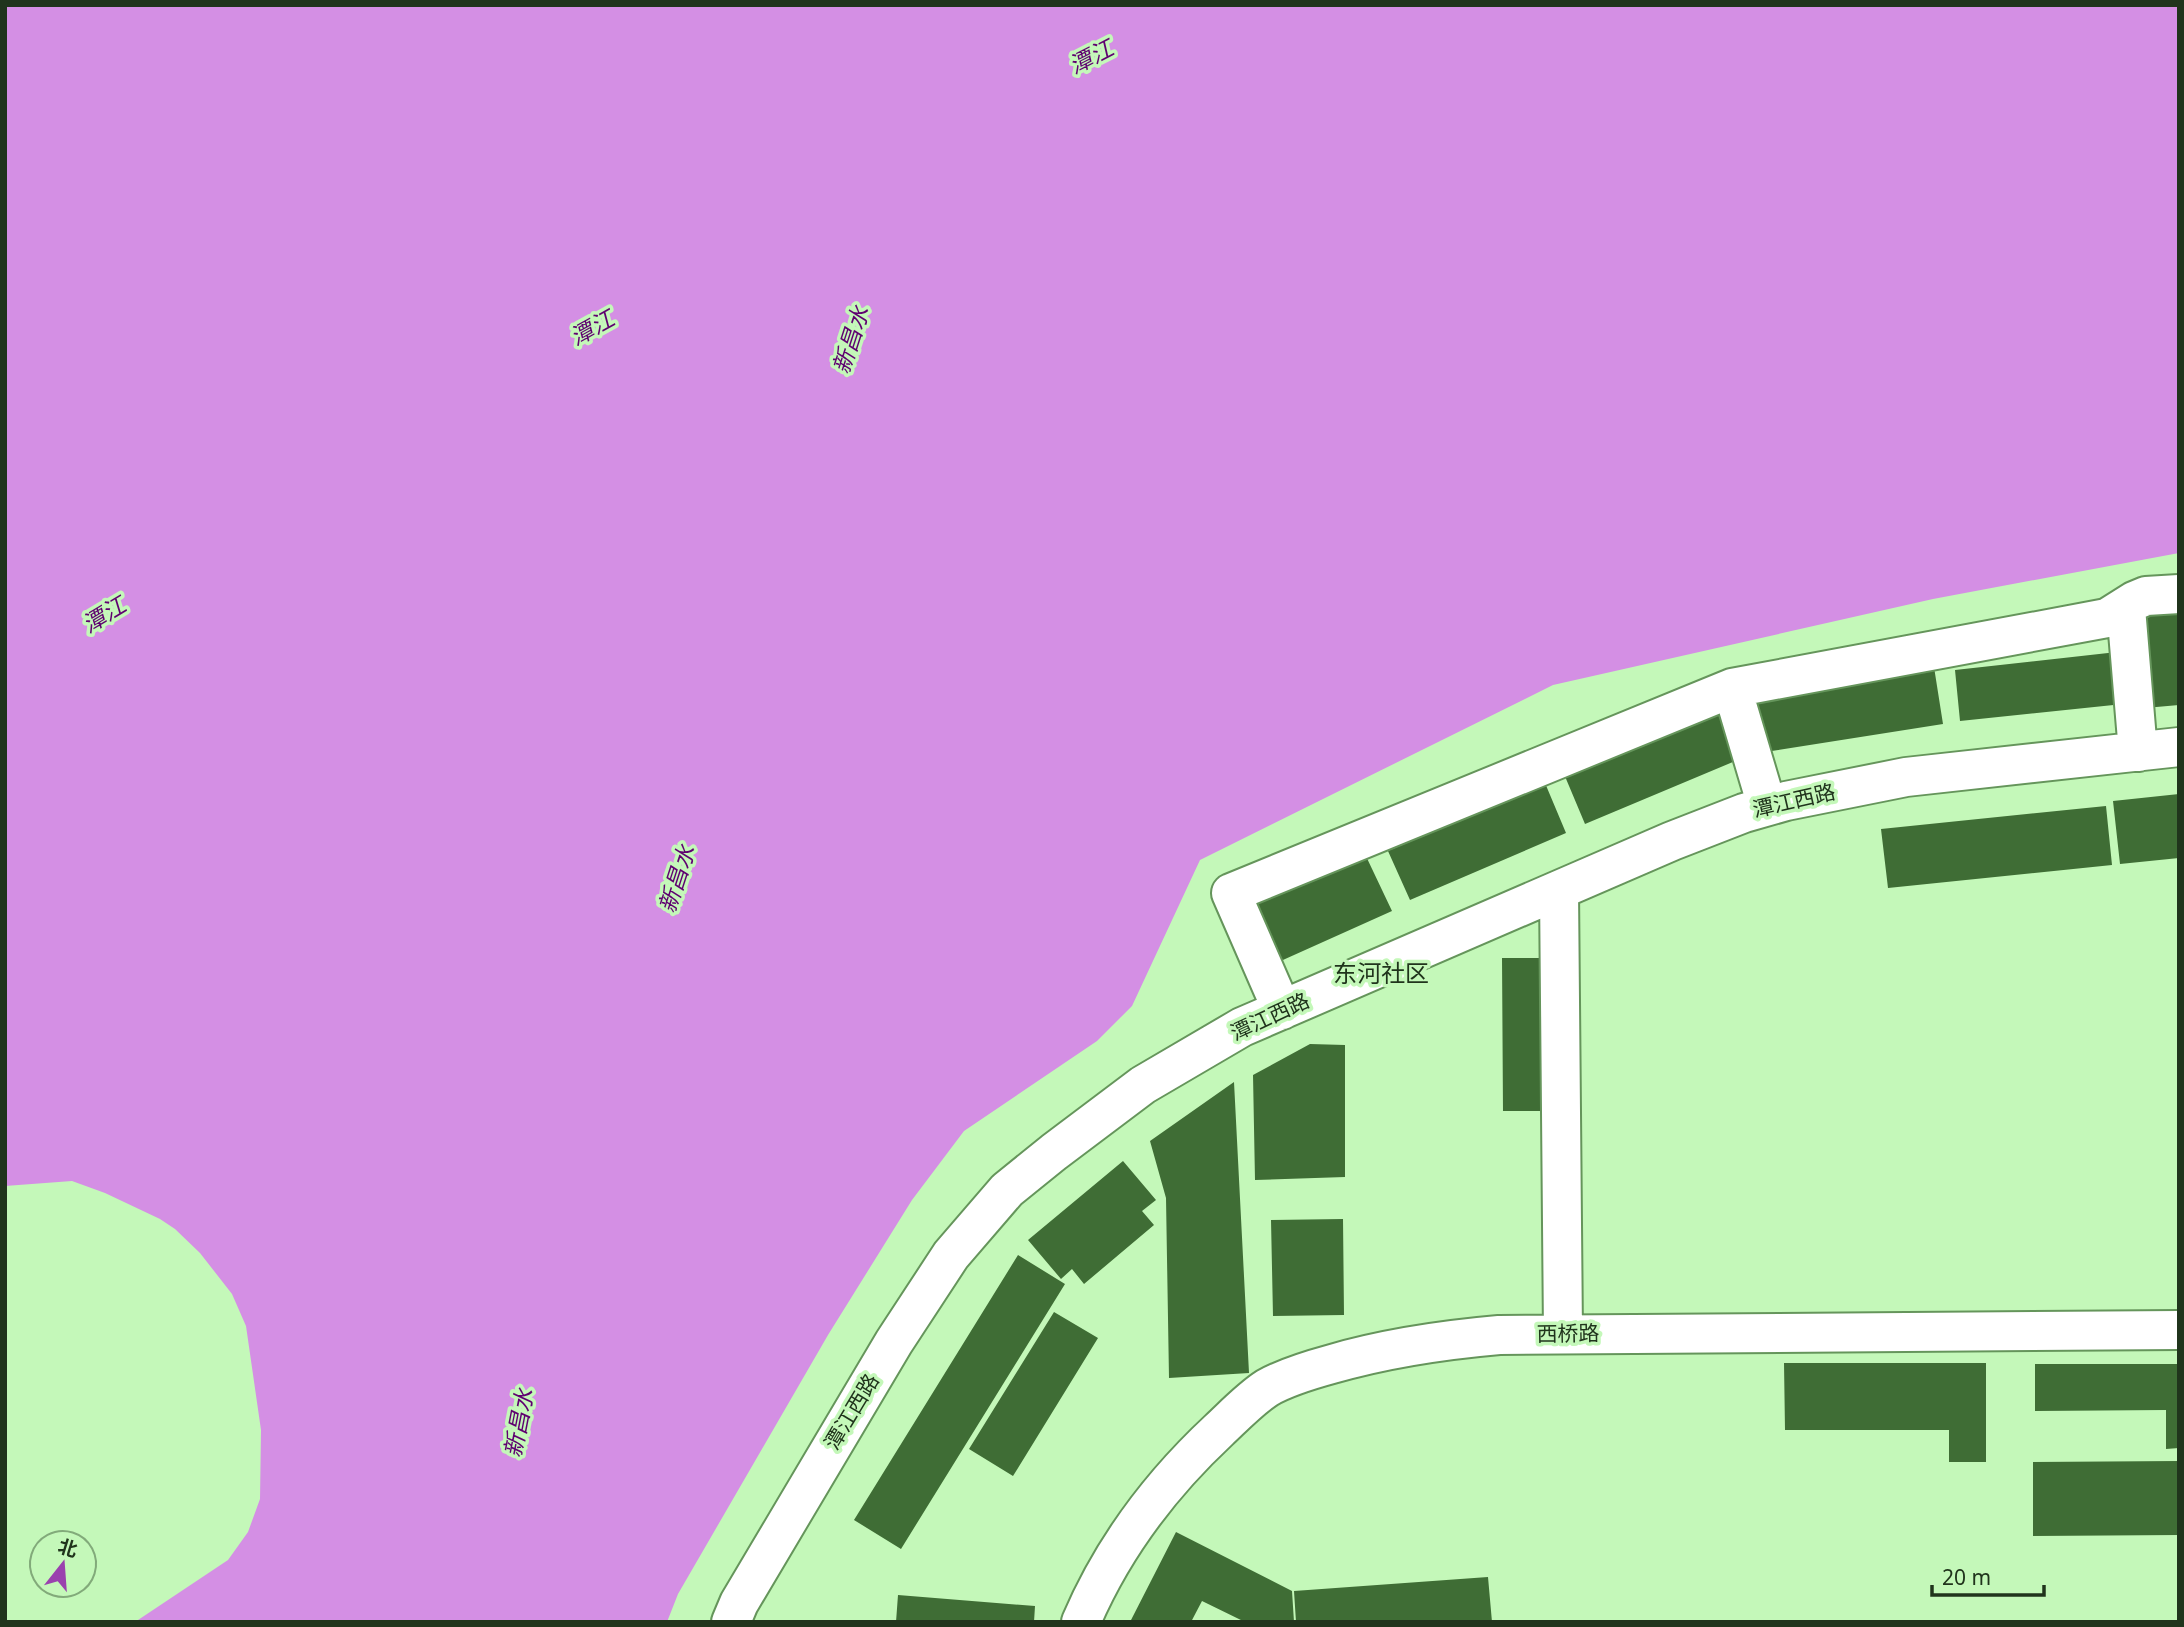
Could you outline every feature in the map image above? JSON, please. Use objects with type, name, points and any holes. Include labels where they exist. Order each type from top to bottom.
[{"type":"street","points":[[1282,1010],[1231,893],[1732,688],[2108,618],[2146,596],[2179,594]]},
{"type":"street","points":[[2126,608],[2138,752]]},
{"type":"street","points":[[1732,688],[1767,806]]},
{"type":"street","name":"潭江西路","points":[[731,1622],[739,1603],[894,1342],[951,1255],[1007,1190],[1143,1085],[1242,1027],[1672,841],[1767,806],[1906,777],[2179,747]]},
{"type":"street","points":[[1559,890],[1563,1334]]},
{"type":"street","name":"西桥路","points":[[1081,1622],[1113,1557],[1138,1519],[1199,1448],[1267,1388],[1308,1371],[1343,1361],[1434,1341],[1499,1335],[2179,1330]]},
{"type":"water","points":[[5,5],[2179,5],[2179,553],[1933,599],[1553,685],[1200,860],[1132,1006],[1097,1041],[964,1131],[912,1200],[828,1335],[678,1594],[667,1622],[135,1622],[228,1560],[248,1532],[260,1499],[261,1430],[246,1326],[232,1294],[200,1253],[175,1229],[105,1193],[72,1181],[5,1186]]},
{"type":"building","points":[[2179,606],[2179,705],[2145,708],[2137,609]]},
{"type":"building","points":[[2117,652],[2123,704],[1960,721],[1955,670]]},
{"type":"building","points":[[1934,667],[1943,724],[1765,752],[1756,695]]},
{"type":"building","points":[[1719,708],[1740,759],[1585,824],[1564,774]]},
{"type":"building","points":[[1545,783],[1566,833],[1410,900],[1388,851]]},
{"type":"building","points":[[2179,794],[2179,858],[2120,864],[2113,801]]},
{"type":"building","points":[[2106,806],[2112,865],[1888,888],[1881,829]]},
{"type":"building","points":[[1364,852],[1392,911],[1274,964],[1246,904]]},
{"type":"building","points":[[1502,958],[1551,958],[1551,1111],[1503,1111]]},
{"type":"building","points":[[1310,1044],[1345,1045],[1345,1177],[1255,1180],[1253,1075]]},
{"type":"building","points":[[1234,1082],[1249,1373],[1169,1378],[1166,1198],[1150,1141]]},
{"type":"building","points":[[1123,1161],[1156,1200],[1142,1211],[1154,1225],[1084,1284],[1072,1269],[1061,1279],[1028,1240]]},
{"type":"building","points":[[1343,1219],[1344,1315],[1273,1316],[1271,1220]]},
{"type":"building","points":[[1018,1255],[1065,1284],[901,1549],[854,1520]]},
{"type":"building","points":[[1054,1312],[1098,1338],[1013,1476],[969,1449]]},
{"type":"building","points":[[1784,1363],[1986,1363],[1986,1462],[1949,1462],[1949,1430],[1785,1430]]},
{"type":"building","points":[[2035,1364],[2179,1364],[2179,1448],[2166,1449],[2166,1410],[2035,1411]]},
{"type":"building","points":[[2179,1461],[2179,1535],[2033,1536],[2033,1462]]},
{"type":"building","points":[[1176,1532],[1292,1591],[1294,1622],[1245,1622],[1202,1601],[1191,1622],[1130,1622]]},
{"type":"building","points":[[1488,1577],[1492,1622],[1296,1622],[1294,1591]]},
{"type":"building","points":[[898,1595],[1035,1606],[1034,1622],[896,1622]]},
{"type":"district","name":"东河社区","points":[[1381,974]]},
{"type":"water label","name":"潭江","points":[[1091,57]]},
{"type":"water label","name":"潭江","points":[[592,328]]},
{"type":"water label","name":"新昌水","points":[[851,340]]},
{"type":"water label","name":"潭江","points":[[104,615]]},
{"type":"water label","name":"新昌水","points":[[677,879]]},
{"type":"water label","name":"新昌水","points":[[519,1423]]}]
